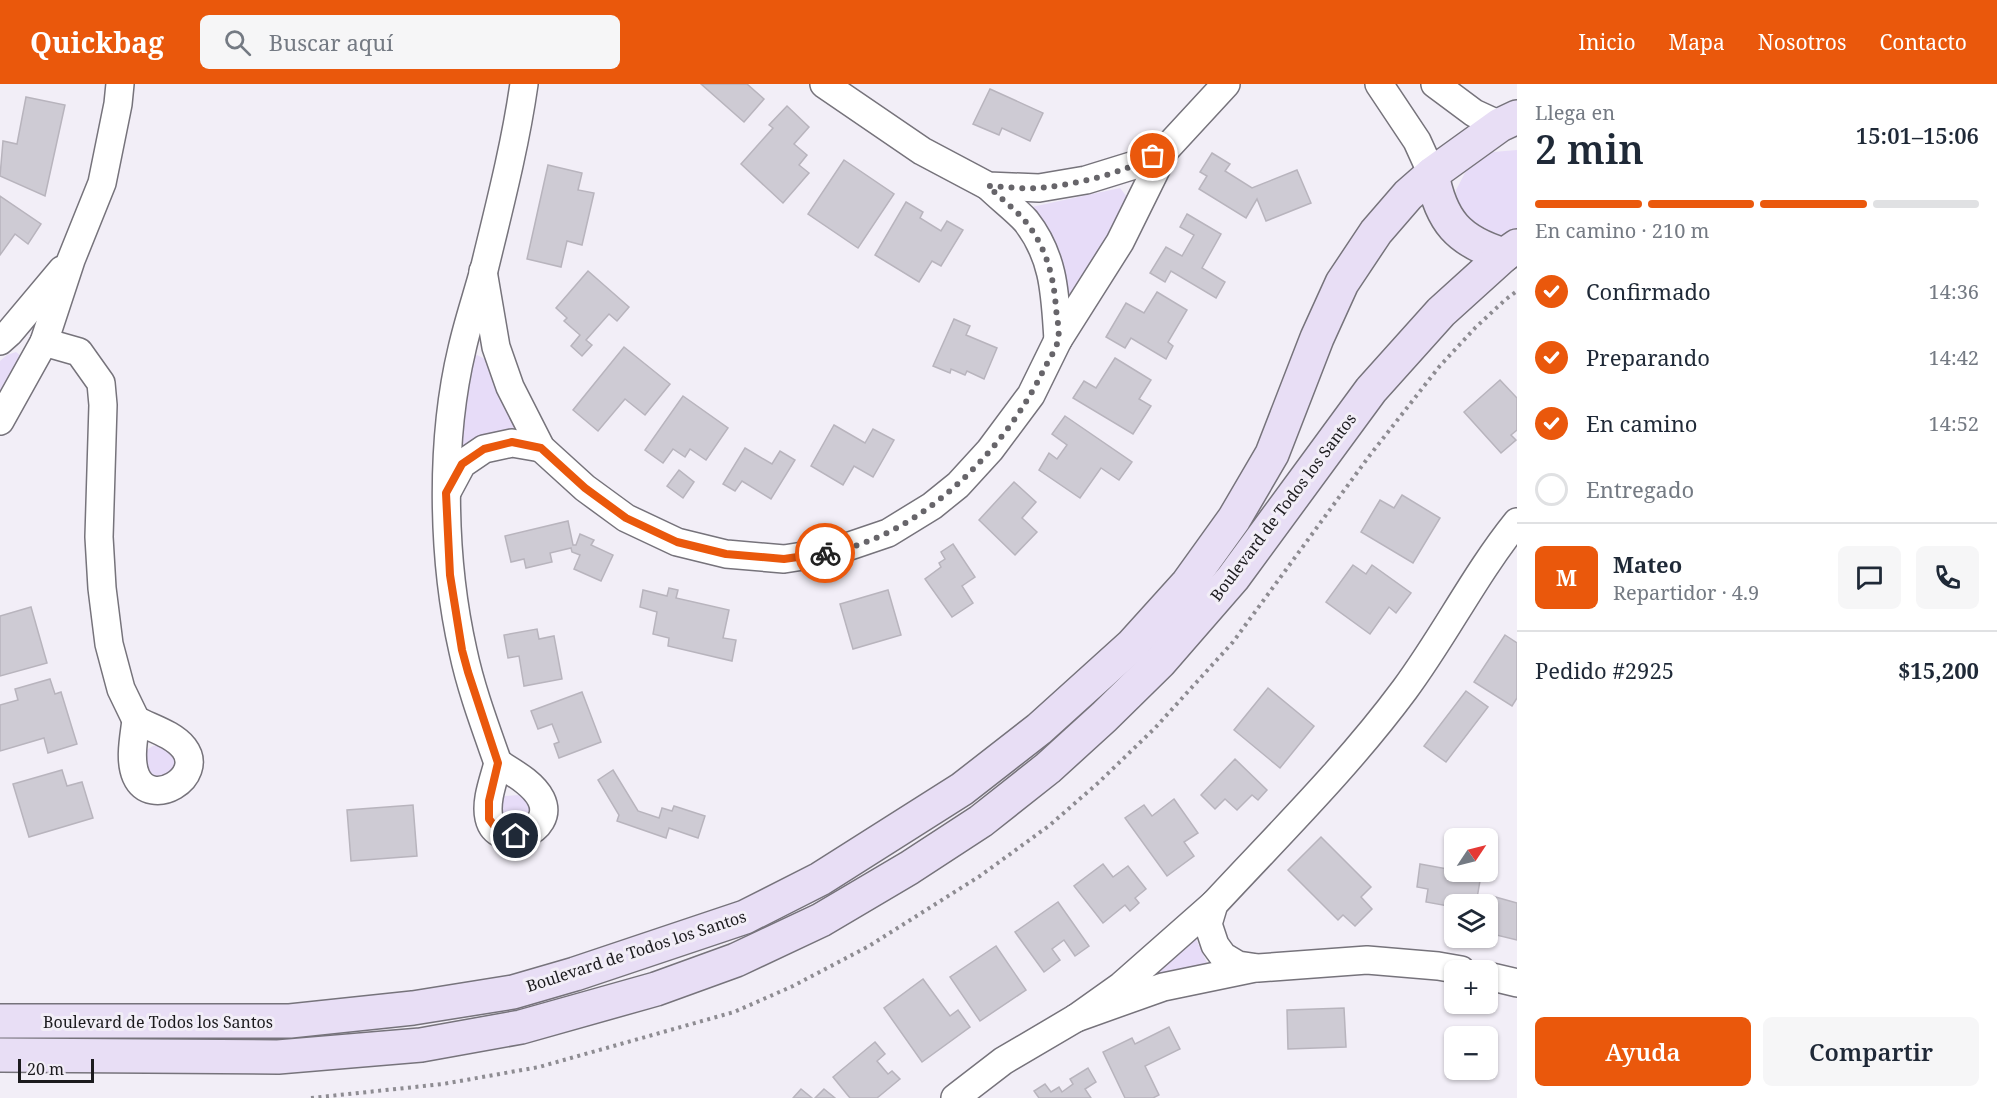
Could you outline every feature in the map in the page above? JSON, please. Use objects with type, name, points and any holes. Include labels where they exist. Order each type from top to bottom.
[{"type":"street","points":[[0,421],[44,342],[71,260],[102,183],[120,84]]},
{"type":"street","points":[[498,763],[474,694],[462,650],[450,575],[446,493],[451,414],[461,350],[517,135],[524,84]]},
{"type":"street","points":[[824,84],[921,151],[988,186],[1025,221],[1046,254],[1055,285],[1058,340]]},
{"type":"street","points":[[483,271],[496,347],[510,387],[541,448],[585,488],[626,518],[677,542],[726,554],[784,559],[835,551],[888,533],[932,506],[958,485],[990,450],[1031,395],[1058,340],[1120,242],[1166,149],[1226,84]]},
{"type":"street","points":[[1380,84],[1417,141],[1432,174],[1437,197],[1447,218],[1462,236],[1482,248],[1510,251]]},
{"type":"street","points":[[1398,110],[1433,84],[1474,113],[1511,125]]},
{"type":"street","name":"Boulevard de Todos los Santos","points":[[0,1022],[290,1021],[413,1008],[513,992],[575,974],[745,917],[820,879],[962,789],[1039,729],[1132,645],[1188,583],[1234,519],[1272,454],[1317,338],[1342,283],[1376,232],[1408,195],[1432,174],[1511,125]]},
{"type":"street","points":[[988,186],[1039,188],[1086,180],[1141,163],[1166,149]]},
{"type":"street","name":"Boulevard de Todos los Santos","points":[[0,1055],[278,1057],[420,1045],[521,1027],[656,989],[736,960],[821,920],[909,868],[981,820],[1048,768],[1104,717],[1160,662],[1233,578],[1371,390],[1441,312],[1510,251]]},
{"type":"street","points":[[0,341],[71,260]]},
{"type":"street","points":[[44,342],[79,352],[100,383],[104,405],[99,537],[102,588],[109,644],[121,689],[136,720]]},
{"type":"street","points":[[446,493],[462,464],[484,449],[512,442],[541,448]]},
{"type":"street","points":[[955,1098],[1003,1061],[1076,1018],[1121,986],[1214,904],[1366,738],[1446,630],[1497,548],[1517,522]]},
{"type":"street","points":[[1214,904],[1208,924],[1215,945],[1223,956],[1238,965],[1258,968]]},
{"type":"street","points":[[1076,1018],[1163,987],[1258,968],[1367,960],[1444,967]]},
{"type":"street","points":[[1498,978],[1517,983]]},
{"type":"shaded area","points":[[1517,150],[1517,228],[1508,233],[1492,235],[1478,228],[1457,211],[1456,190],[1466,171],[1493,152]]},
{"type":"shaded area","points":[[1120,188],[1131,202],[1078,299],[1065,290],[1027,208]]},
{"type":"shaded area","points":[[16,352],[22,357],[0,401],[0,361]]},
{"type":"shaded area","points":[[477,355],[487,360],[514,426],[512,437],[464,450],[460,442],[468,358]]},
{"type":"shaded area","points":[[153,746],[170,750],[175,758],[176,768],[175,774],[152,782],[141,758]]},
{"type":"shaded area","points":[[520,795],[530,805],[531,820],[507,830],[496,806],[505,796]]},
{"type":"shaded area","points":[[1196,939],[1209,967],[1148,981]]},
{"type":"building","points":[[701,84],[747,84],[764,99],[744,122]]},
{"type":"building","points":[[990,89],[1043,113],[1030,141],[1002,128],[999,135],[973,124]]},
{"type":"building","points":[[26,97],[65,105],[45,196],[0,176],[3,141],[17,144]]},
{"type":"building","points":[[787,106],[809,127],[794,144],[807,155],[799,165],[809,173],[783,203],[741,164],[773,128],[769,125]]},
{"type":"building","points":[[1212,153],[1230,164],[1225,171],[1252,188],[1297,170],[1311,203],[1266,221],[1257,199],[1246,218],[1199,189],[1207,176],[1200,172]]},
{"type":"building","points":[[844,160],[894,194],[858,248],[808,214]]},
{"type":"building","points":[[548,165],[582,173],[578,190],[594,193],[582,245],[567,241],[561,267],[527,259]]},
{"type":"building","points":[[0,196],[41,224],[28,244],[15,234],[0,255]]},
{"type":"building","points":[[906,202],[923,212],[920,218],[941,231],[947,221],[963,230],[941,266],[932,261],[919,282],[875,255]]},
{"type":"building","points":[[1187,214],[1221,234],[1202,268],[1225,282],[1216,298],[1171,271],[1165,282],[1150,273],[1166,247],[1182,256],[1194,235],[1180,227]]},
{"type":"building","points":[[588,271],[629,307],[617,321],[609,314],[586,340],[592,345],[582,356],[571,346],[580,335],[564,321],[567,318],[556,308]]},
{"type":"building","points":[[1157,292],[1187,310],[1168,342],[1173,346],[1166,359],[1131,338],[1125,348],[1106,337],[1126,303],[1144,313]]},
{"type":"building","points":[[954,319],[970,326],[966,335],[997,348],[984,379],[967,371],[965,375],[951,369],[950,373],[933,366]]},
{"type":"building","points":[[624,347],[670,384],[645,415],[625,399],[598,431],[573,410]]},
{"type":"building","points":[[1115,358],[1151,380],[1139,399],[1151,406],[1133,434],[1073,398],[1084,381],[1096,388]]},
{"type":"building","points":[[1500,380],[1517,398],[1517,430],[1511,435],[1516,440],[1501,453],[1464,412]]},
{"type":"building","points":[[683,396],[728,428],[706,460],[690,449],[685,457],[673,449],[663,463],[645,450]]},
{"type":"building","points":[[1065,416],[1132,462],[1119,480],[1101,468],[1080,498],[1039,470],[1049,453],[1057,459],[1067,445],[1052,434]]},
{"type":"building","points":[[834,425],[865,443],[873,429],[894,440],[873,477],[854,466],[843,485],[811,466]]},
{"type":"building","points":[[745,448],[772,464],[780,451],[795,460],[771,499],[742,481],[735,491],[723,484]]},
{"type":"building","points":[[679,470],[694,482],[683,498],[667,486]]},
{"type":"building","points":[[1014,482],[1036,502],[1022,518],[1037,532],[1015,555],[979,520]]},
{"type":"building","points":[[1402,495],[1440,518],[1413,563],[1361,532],[1380,500],[1394,508]]},
{"type":"building","points":[[568,521],[573,545],[576,545],[580,534],[594,540],[591,545],[613,555],[601,581],[574,569],[580,555],[572,552],[571,548],[550,553],[552,562],[526,568],[524,559],[511,562],[505,536]]},
{"type":"building","points":[[953,544],[975,577],[962,586],[973,603],[952,617],[925,579],[941,567],[939,563],[945,559],[941,552]]},
{"type":"building","points":[[1353,565],[1366,574],[1372,565],[1411,593],[1396,613],[1389,607],[1370,634],[1326,602]]},
{"type":"building","points":[[669,588],[678,590],[676,598],[729,610],[723,638],[736,640],[732,661],[668,646],[669,638],[653,634],[657,612],[640,607],[643,590],[667,596]]},
{"type":"building","points":[[888,590],[901,635],[853,649],[840,604]]},
{"type":"building","points":[[31,607],[47,663],[0,676],[0,616]]},
{"type":"building","points":[[537,629],[539,639],[554,636],[562,679],[524,686],[519,656],[508,658],[504,635]]},
{"type":"building","points":[[1505,635],[1517,643],[1517,698],[1512,706],[1474,682]]},
{"type":"building","points":[[50,679],[55,694],[61,692],[77,744],[48,753],[44,738],[0,751],[0,705],[18,700],[15,689]]},
{"type":"building","points":[[1268,688],[1314,726],[1280,768],[1234,730]]},
{"type":"building","points":[[1466,691],[1488,707],[1446,762],[1424,746]]},
{"type":"building","points":[[582,692],[601,742],[559,758],[554,744],[559,742],[552,724],[538,729],[531,711]]},
{"type":"building","points":[[1235,759],[1267,790],[1258,800],[1252,795],[1237,810],[1225,799],[1215,809],[1201,795]]},
{"type":"building","points":[[62,770],[67,786],[82,782],[93,818],[29,837],[13,784]]},
{"type":"building","points":[[613,770],[638,811],[659,818],[662,808],[672,811],[674,806],[705,816],[698,838],[669,828],[666,838],[617,821],[619,815],[598,780]]},
{"type":"building","points":[[1174,799],[1198,833],[1184,842],[1194,856],[1167,876],[1125,818],[1144,805],[1152,816]]},
{"type":"building","points":[[413,805],[417,856],[351,861],[347,810]]},
{"type":"building","points":[[1321,837],[1371,887],[1361,897],[1372,909],[1355,926],[1343,915],[1338,920],[1288,870]]},
{"type":"building","points":[[1103,864],[1113,877],[1128,866],[1146,889],[1135,898],[1139,903],[1130,911],[1125,905],[1103,923],[1074,886]]},
{"type":"building","points":[[1420,864],[1444,868],[1444,882],[1480,882],[1478,894],[1444,894],[1444,905],[1426,902],[1428,889],[1417,887]]},
{"type":"building","points":[[1498,898],[1517,903],[1517,940],[1498,935]]},
{"type":"building","points":[[1058,902],[1089,946],[1075,956],[1064,940],[1052,949],[1060,960],[1044,972],[1015,932]]},
{"type":"building","points":[[996,946],[1026,990],[980,1021],[950,977]]},
{"type":"building","points":[[923,979],[950,1016],[958,1010],[970,1027],[922,1062],[884,1008]]},
{"type":"building","points":[[1344,1008],[1346,1047],[1288,1049],[1287,1010]]},
{"type":"building","points":[[1169,1027],[1180,1049],[1145,1066],[1159,1095],[1153,1098],[1125,1098],[1103,1052],[1132,1038],[1135,1044]]},
{"type":"building","points":[[875,1042],[885,1054],[877,1061],[888,1074],[892,1071],[900,1079],[877,1098],[850,1098],[833,1077]]},
{"type":"building","points":[[1088,1068],[1096,1082],[1085,1089],[1091,1098],[1039,1098],[1034,1091],[1045,1084],[1051,1092],[1059,1087],[1062,1092],[1073,1084],[1070,1079]]},
{"type":"building","points":[[801,1089],[812,1098],[793,1098]]},
{"type":"building","points":[[824,1089],[835,1098],[815,1098]]},
{"type":"way so far","points":[[825,553],[888,533],[932,506],[958,485],[990,450],[1031,395],[1058,340],[1055,285],[1046,254],[1025,221],[988,186],[1039,188],[1086,180],[1141,163],[1153,156]]},
{"type":"route","points":[[516,836],[508,836],[499,832],[489,819],[489,801],[498,763],[474,694],[462,650],[450,575],[446,493],[462,464],[484,449],[512,442],[541,448],[585,488],[626,518],[677,542],[726,554],[784,559],[825,553]]}]
